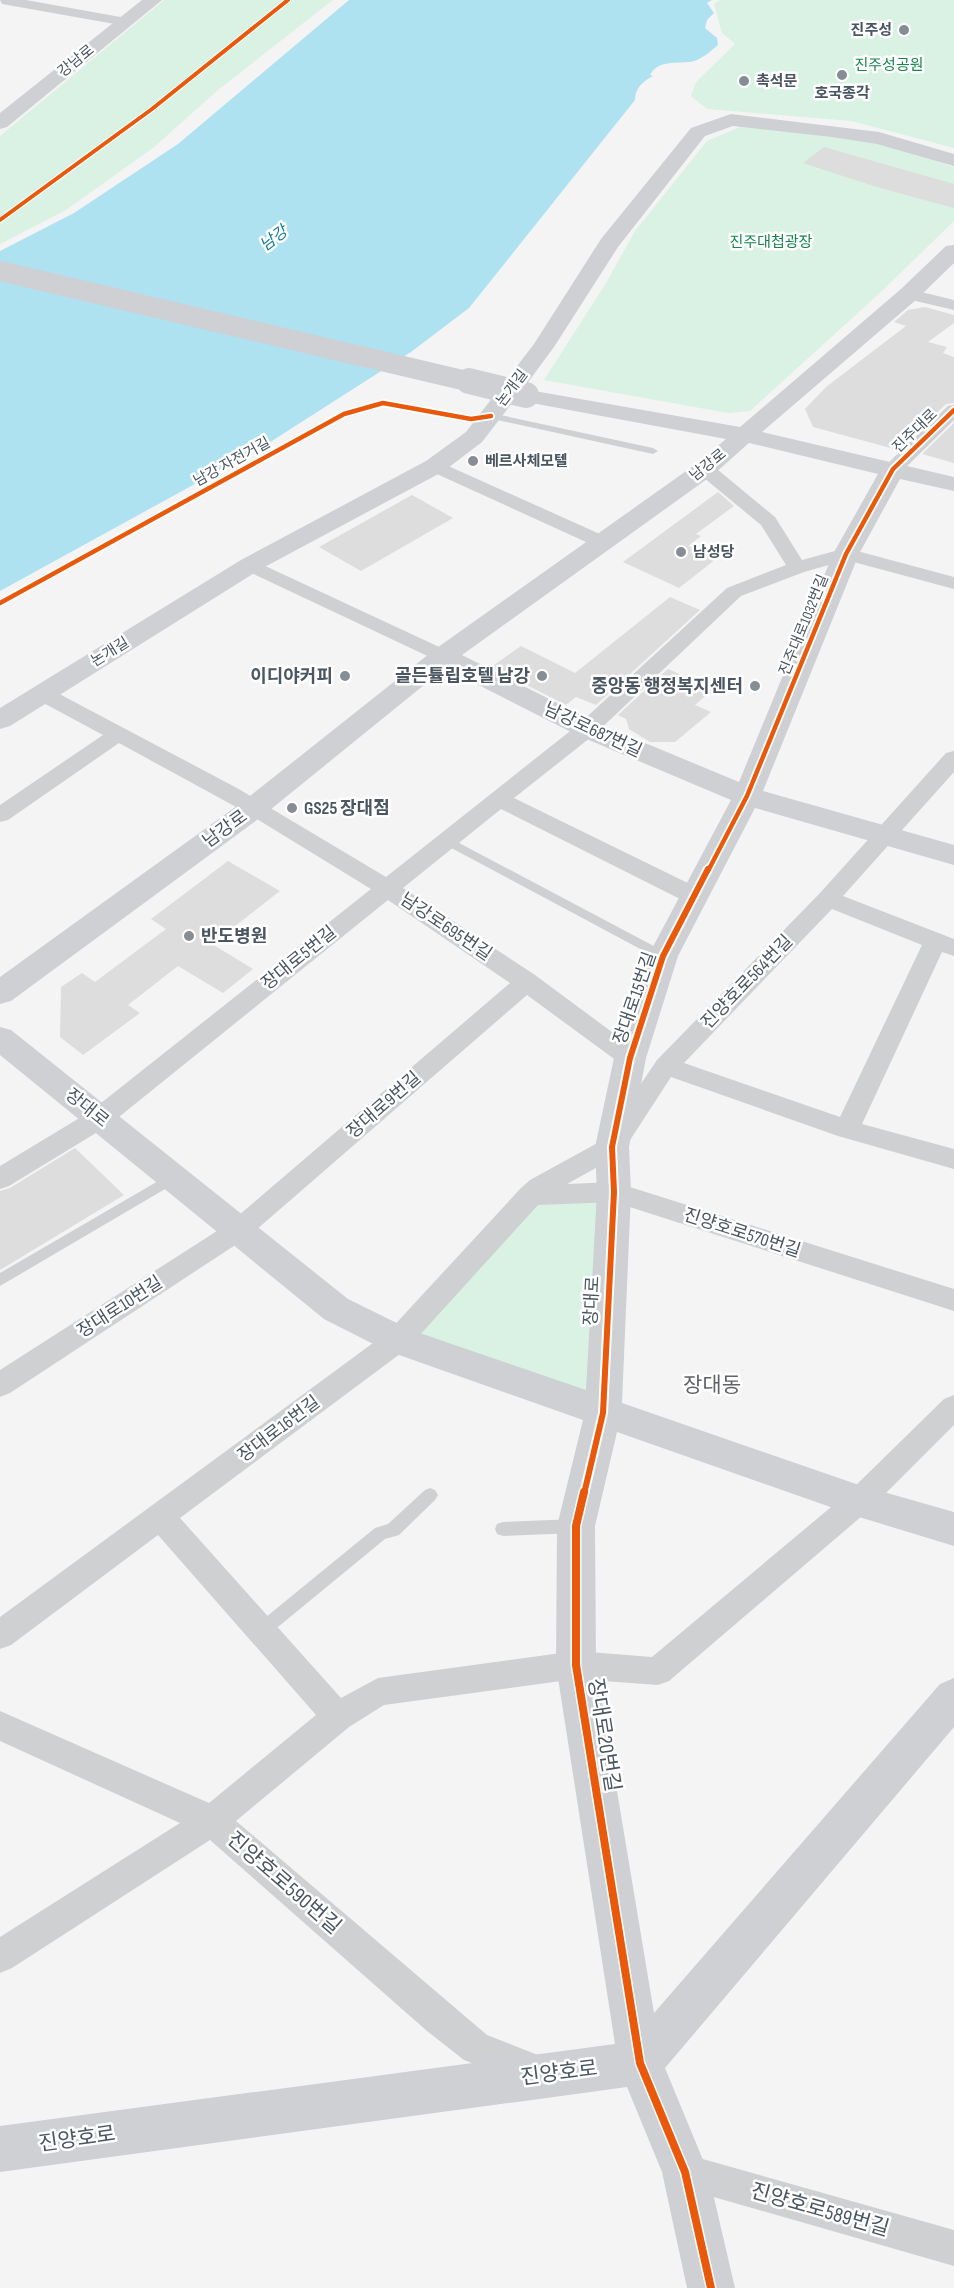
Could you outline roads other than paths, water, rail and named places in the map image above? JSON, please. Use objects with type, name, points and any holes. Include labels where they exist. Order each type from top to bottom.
[{"type":"street","name":"강남로","points":[[0,123],[153,0]]},
{"type":"street","points":[[0,11],[10,1],[126,22]]},
{"type":"street","name":"논개길","points":[[0,720],[250,565],[435,466],[474,437],[543,347],[609,244],[698,132],[731,120],[832,131],[879,138],[954,160]]},
{"type":"street","points":[[908,146],[954,154]]},
{"type":"street","name":"남강로","points":[[0,993],[255,807],[444,656],[705,469],[909,294],[954,251]]},
{"type":"street","points":[[0,271],[526,395],[744,435],[954,484]]},
{"type":"street","points":[[909,294],[954,305]]},
{"type":"street","name":"진주대로","points":[[893,469],[954,410]]},
{"type":"street","points":[[435,466],[604,543]]},
{"type":"street","points":[[705,469],[768,521],[797,568]]},
{"type":"street","name":"진주대로1032번길","points":[[747,796],[846,554],[893,469]]},
{"type":"street","points":[[846,554],[954,583]]},
{"type":"street","name":"장대로5번길","points":[[0,1179],[100,1118],[386,887],[587,729],[734,592],[797,568],[846,554]]},
{"type":"street","points":[[250,565],[444,656]]},
{"type":"street","name":"남강로687번길","points":[[444,656],[587,729],[747,796],[954,855]]},
{"type":"street","name":"남강로695번길","points":[[43,694],[255,807],[386,887],[527,981],[630,1058]]},
{"type":"street","points":[[0,814],[117,735]]},
{"type":"street","name":"진양호로564번길","points":[[612,1147],[666,1066],[828,899],[954,758]]},
{"type":"street","name":"장대로15번길","points":[[614,1192],[612,1147],[630,1058],[663,956],[747,796]]},
{"type":"street","points":[[498,799],[694,896]]},
{"type":"street","points":[[828,899],[945,944],[848,1129]]},
{"type":"street","name":"장대로9번길","points":[[240,1228],[527,981]]},
{"type":"street","name":"장대로","points":[[0,1038],[172,1178],[240,1228],[336,1309],[398,1340],[603,1413],[859,1501],[954,1529]]},
{"type":"street","points":[[666,1066],[848,1129],[954,1160]]},
{"type":"street","points":[[398,1340],[538,1187],[612,1147]]},
{"type":"street","name":"장대로","points":[[603,1413],[614,1192]]},
{"type":"street","name":"진양호로570번길","points":[[530,1195],[614,1192],[953,1297]]},
{"type":"street","name":"장대로10번길","points":[[0,1385],[240,1228]]},
{"type":"street","name":"장대로16번길","points":[[0,1635],[398,1340]]},
{"type":"street","points":[[576,1665],[658,1671],[859,1501],[954,1407]]},
{"type":"street","name":"장대로20번길","points":[[603,1413],[576,1526],[576,1665],[640,2063]]},
{"type":"street","points":[[160,1517],[338,1717]]},
{"type":"street","name":"장대로20번길","points":[[212,1821],[338,1717],[378,1692],[576,1665]]},
{"type":"street","points":[[711,2288],[685,2172],[640,2063],[953,1699]]},
{"type":"street","name":"진양호로590번길","points":[[0,1726],[212,1821],[439,2019],[476,2048],[545,2074]]},
{"type":"street","points":[[0,1956],[212,1821]]},
{"type":"street","name":"진양호로","points":[[0,2149],[640,2063]]},
{"type":"street","name":"진양호로589번길","points":[[685,2172],[954,2248]]},
{"type":"lane","points":[[491,416],[653,451]]},
{"type":"lane","name":"장대로15번길","points":[[446,840],[663,956]]},
{"type":"lane","points":[[0,1280],[172,1178]]},
{"type":"lane","points":[[261,1631],[381,1533],[393,1530],[430,1495]]},
{"type":"lane","points":[[503,1529],[576,1526]]},
{"type":"water","name":"남강","points":[[349,0],[712,0],[707,3],[714,13],[707,20],[705,28],[717,38],[718,45],[694,61],[664,64],[654,70],[650,75],[653,76],[638,88],[635,100],[469,308],[411,352],[264,446],[0,591],[0,251],[74,213],[178,144]]},
{"type":"place","name":"진주성","points":[[904,30]]},
{"type":"place","name":"호국종각","points":[[842,75]]},
{"type":"place","name":"촉석문","points":[[744,81]]},
{"type":"place","name":"베르사체모텔","points":[[473,461]]},
{"type":"place","name":"남성당","points":[[681,552]]},
{"type":"place","name":"이디야커피","points":[[345,676]]},
{"type":"place","name":"골든튤립호텔 남강","points":[[542,676]]},
{"type":"place","name":"중앙동 행정복지센터","points":[[755,686]]},
{"type":"place","name":"GS25 장대점","points":[[292,808]]},
{"type":"place","name":"반도병원","points":[[189,936]]},
{"type":"district","name":"장대동","points":[[712,1385]]},
{"type":"park label","name":"진주성공원","points":[[889,65]]},
{"type":"park label","name":"진주대첩광장","points":[[771,242]]}]
